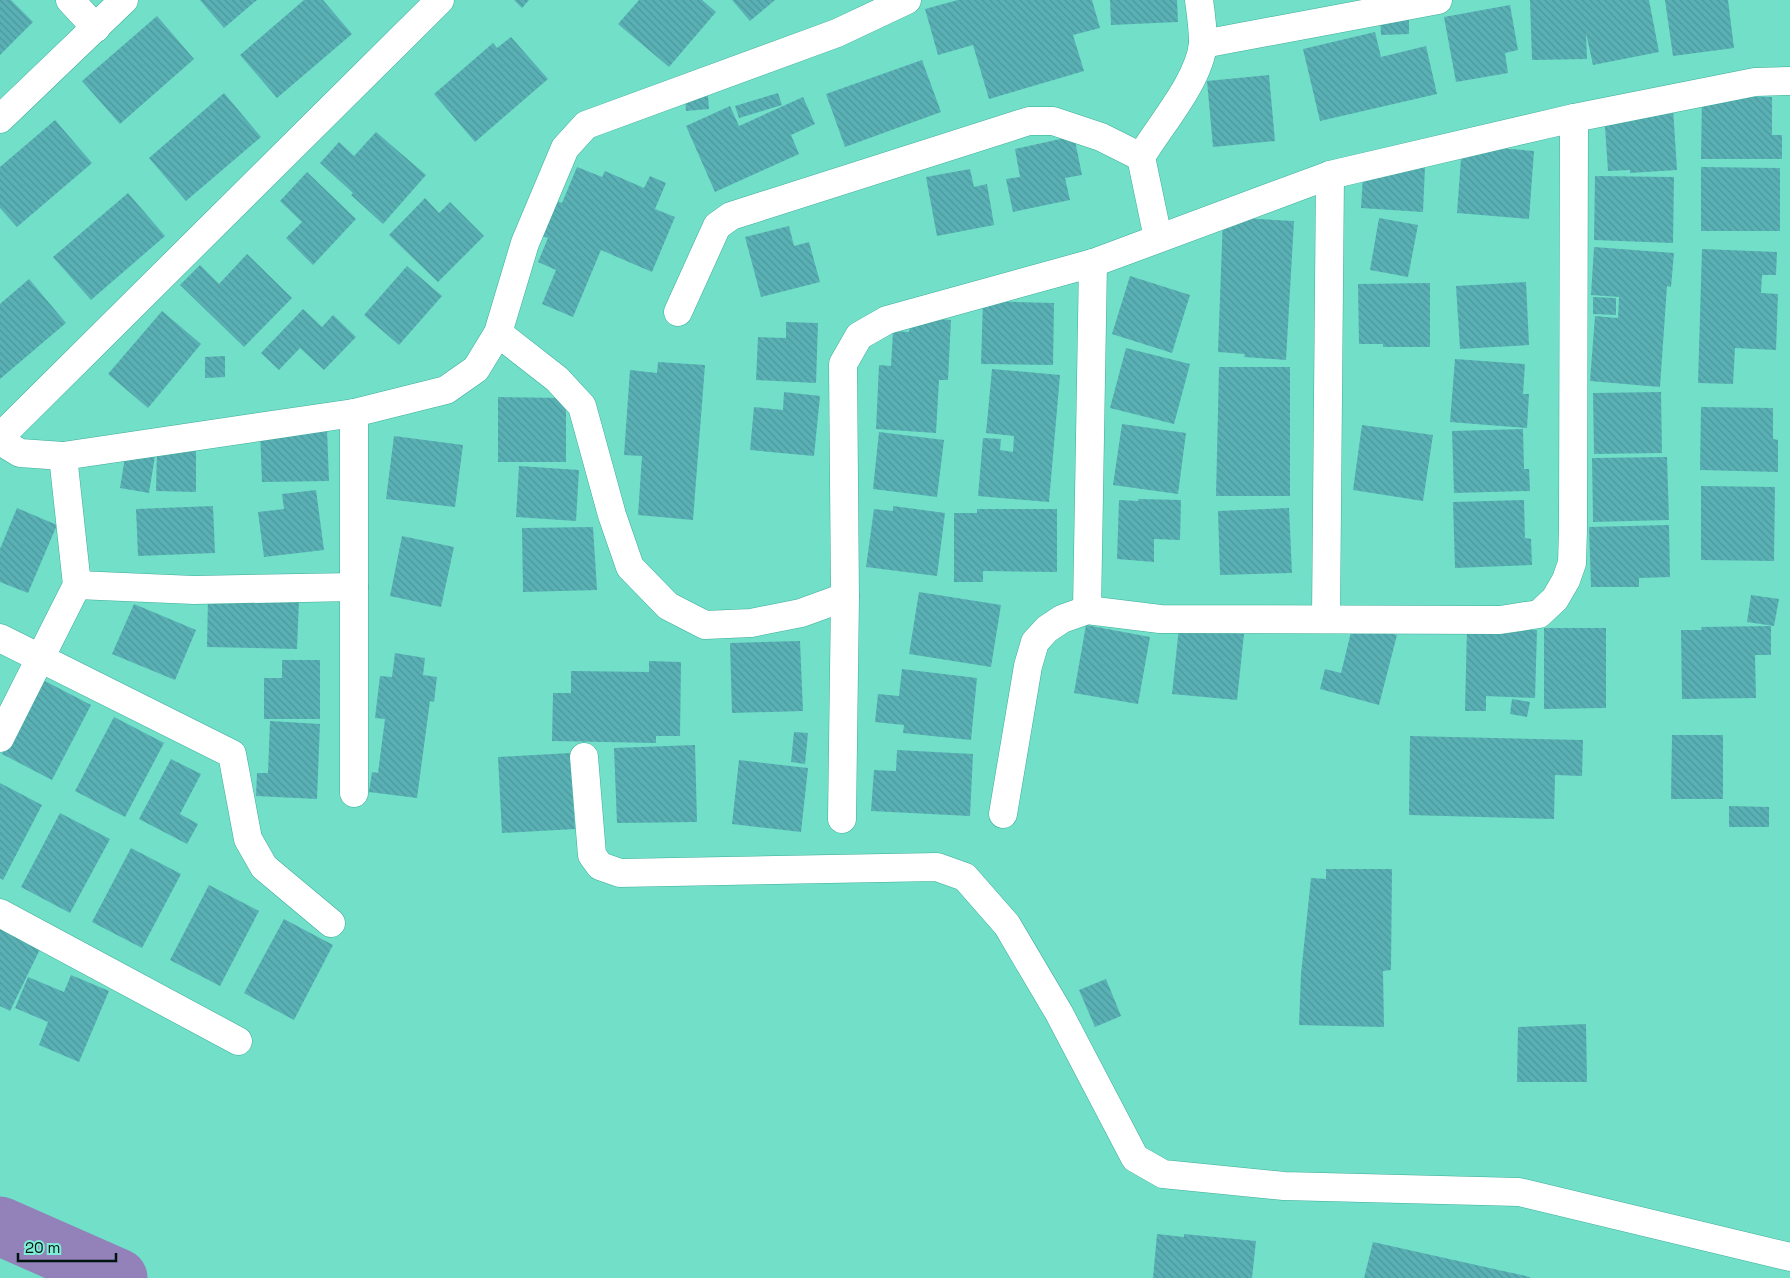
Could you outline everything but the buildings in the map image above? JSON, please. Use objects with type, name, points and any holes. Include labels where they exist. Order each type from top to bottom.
[{"type":"street","points":[[70,0],[96,28]]},
{"type":"street","points":[[0,119],[124,0]]},
{"type":"street","points":[[440,0],[0,439],[20,453],[64,456],[354,413],[446,390],[476,369],[498,333],[525,243],[565,148],[586,125],[837,33],[907,0]]},
{"type":"street","points":[[1158,238],[1141,158],[1157,130],[1190,83],[1203,44],[1200,0]]},
{"type":"street","points":[[1203,44],[1438,0]]},
{"type":"street","points":[[842,819],[845,597],[843,364],[859,336],[887,320],[1092,263],[1330,175],[1574,118],[1755,82],[1790,81]]},
{"type":"street","points":[[1003,814],[1028,666],[1035,642],[1047,629],[1062,619],[1087,610],[1160,619],[1500,620],[1539,614],[1555,599],[1566,580],[1572,563],[1574,118]]},
{"type":"street","points":[[678,312],[717,226],[731,216],[1029,121],[1053,121],[1101,137],[1141,158]]},
{"type":"street","points":[[1326,618],[1330,175]]},
{"type":"street","points":[[1087,610],[1092,263]]},
{"type":"street","points":[[498,333],[558,379],[582,406],[612,515],[630,567],[668,606],[705,625],[732,624],[751,623],[801,613],[845,597]]},
{"type":"street","points":[[354,413],[354,793]]},
{"type":"street","points":[[0,738],[39,657],[77,585],[64,456]]},
{"type":"street","points":[[77,585],[194,590],[354,587]]},
{"type":"street","points":[[0,638],[232,754],[248,839],[264,867],[331,923]]},
{"type":"street","points":[[584,757],[592,855],[600,866],[620,873],[937,866],[965,878],[1007,925],[1059,1013],[1135,1158],[1163,1174],[1284,1186],[1519,1192],[1790,1257]]},
{"type":"street","points":[[0,913],[238,1041]]},
{"type":"waterway","points":[[0,1226],[118,1278]]}]
